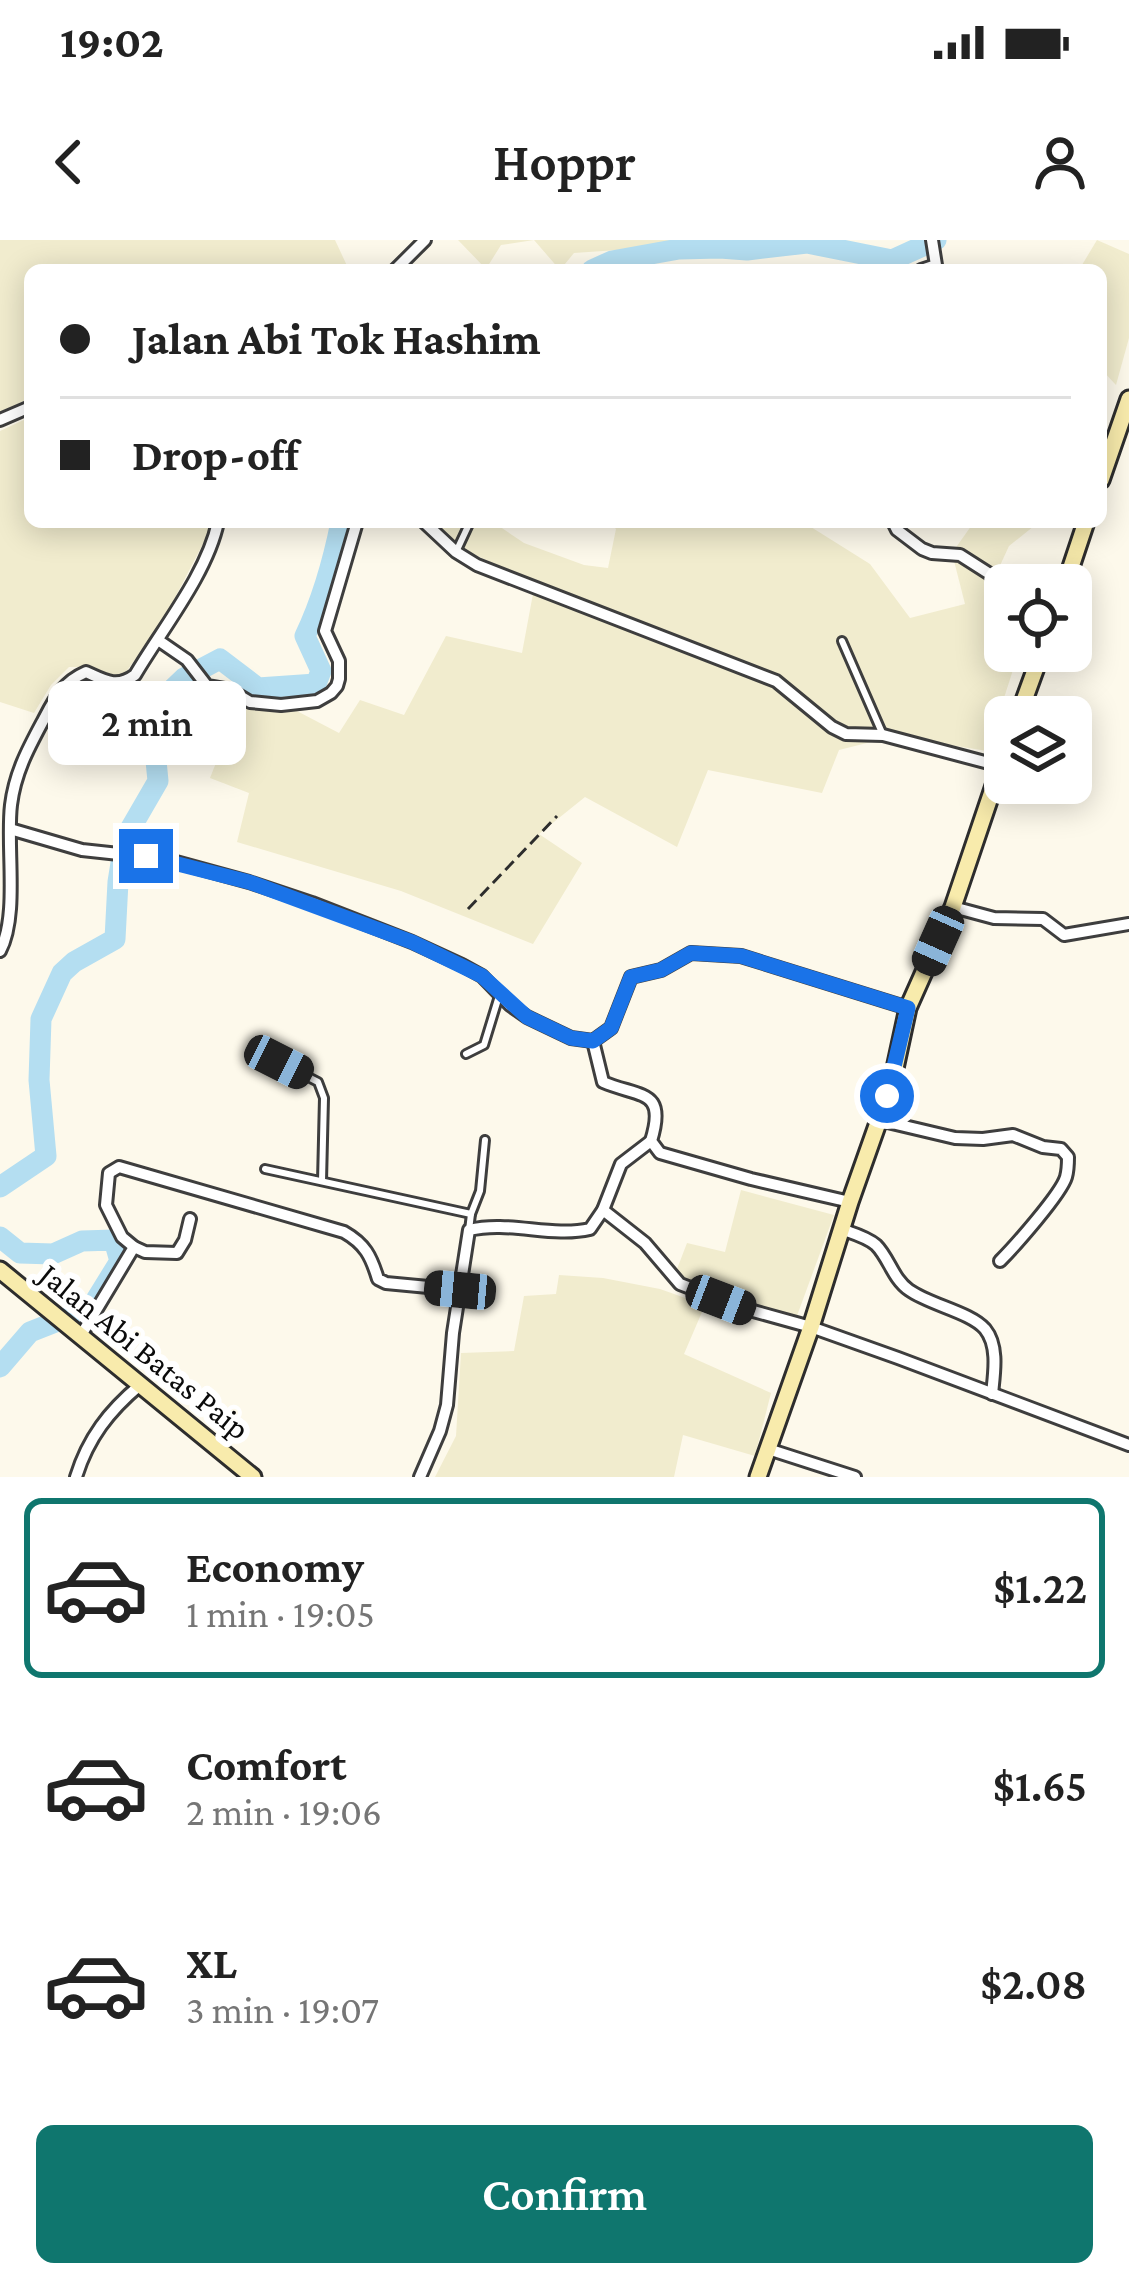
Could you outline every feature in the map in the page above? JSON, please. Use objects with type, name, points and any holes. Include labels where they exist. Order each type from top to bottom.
[{"type":"main road","points":[[1107,464],[1129,399]]},
{"type":"main road","points":[[1072,564],[1084,528]]},
{"type":"main road","points":[[758,1477],[879,1120],[908,1008],[953,908],[987,804]]},
{"type":"main road","name":"Jalan Abi Batas Paip","points":[[0,1270],[253,1477]]},
{"type":"street","points":[[401,264],[425,240]]},
{"type":"street","points":[[0,951],[8,932],[10,830],[17,773],[60,689],[86,672],[104,682],[124,683],[135,675],[217,528]]},
{"type":"street","points":[[158,640],[187,660],[208,686],[235,692],[250,702],[317,701],[331,693],[340,679],[325,631],[355,528]]},
{"type":"street","points":[[430,528],[456,552],[497,574],[776,681],[838,731],[883,735],[984,756]]},
{"type":"street","points":[[896,528],[922,549],[960,555],[984,570]]},
{"type":"street","points":[[10,830],[87,851],[146,856],[222,874],[312,903],[482,976],[527,1017],[571,1038],[593,1041],[611,1028],[631,977],[661,970],[691,953],[741,956],[908,1008]]},
{"type":"street","points":[[953,908],[994,918],[1043,919],[1064,935],[1129,924]]},
{"type":"street","points":[[593,1041],[603,1082],[654,1102],[654,1148],[667,1156],[850,1202]]},
{"type":"street","points":[[879,1120],[955,1138],[1013,1135],[1043,1148],[1061,1149],[1068,1157],[1062,1185],[1000,1261]]},
{"type":"street","points":[[420,1477],[447,1405],[469,1230],[590,1229],[621,1164],[651,1141]]},
{"type":"street","points":[[190,1220],[177,1253],[162,1255],[134,1247],[122,1237],[106,1205],[112,1168],[344,1232],[364,1246],[378,1279],[386,1283],[460,1290]]},
{"type":"street","points":[[603,1210],[645,1243],[680,1283],[1129,1445]]},
{"type":"street","points":[[841,1229],[877,1246],[891,1272],[916,1295],[982,1326],[992,1340],[992,1394]]},
{"type":"street","points":[[76,1334],[134,1247]]},
{"type":"street","points":[[76,1477],[85,1452],[114,1406],[140,1385]]},
{"type":"street","points":[[768,1449],[855,1477]]},
{"type":"lane","points":[[456,552],[467,528]]},
{"type":"lane","points":[[842,640],[883,735]]},
{"type":"lane","points":[[466,1054],[484,1045],[500,993]]},
{"type":"lane","points":[[279,1062],[318,1082],[324,1098],[322,1181]]},
{"type":"lane","points":[[469,1230],[480,1191],[485,1141]]},
{"type":"lane","points":[[266,1169],[471,1214]]},
{"type":"path","points":[[468,909],[557,816]]},
{"type":"shaded area","points":[[0,240],[335,240],[346,264],[24,264],[24,401],[0,412]]},
{"type":"shaded area","points":[[458,240],[534,240],[501,245],[489,264],[481,264]]},
{"type":"shaded area","points":[[534,240],[674,240],[574,253],[565,264],[555,264]]},
{"type":"shaded area","points":[[1097,240],[1129,254],[1129,338],[1116,385],[1107,375],[1107,264],[1083,264]]},
{"type":"shaded area","points":[[24,420],[24,528],[209,528],[165,617],[126,672],[117,679],[106,679],[85,667],[69,667],[34,713],[0,702],[0,431]]},
{"type":"shaded area","points":[[435,528],[502,528],[524,543],[584,565],[608,568],[615,528],[813,528],[870,564],[910,618],[965,604],[952,553],[970,528],[1032,528],[1009,546],[1001,564],[984,564],[984,672],[1012,672],[1005,696],[984,696],[984,751],[895,736],[839,750],[822,793],[708,770],[677,847],[585,797],[539,834],[582,863],[533,944],[401,891],[237,842],[249,793],[210,778],[223,745],[165,732],[153,718],[211,693],[233,706],[295,710],[339,733],[360,700],[404,715],[446,636],[522,653],[535,583],[450,543]]},
{"type":"shaded area","points":[[741,1190],[834,1215],[794,1324],[672,1282],[687,1243],[725,1252]]},
{"type":"shaded area","points":[[559,1275],[660,1289],[705,1305],[684,1354],[771,1393],[755,1456],[683,1435],[674,1477],[435,1477],[456,1436],[461,1353],[514,1351],[524,1296],[556,1294]]},
{"type":"waterway","points":[[605,264],[679,249],[747,250],[807,243],[892,260],[936,240]]},
{"type":"waterway","points":[[0,1187],[46,1156],[39,1080],[41,1019],[62,973],[115,939],[125,838],[158,781],[152,720],[162,699],[184,678],[220,659],[258,688],[316,684],[321,671],[305,636],[327,580],[340,528]]},
{"type":"waterway","points":[[0,1237],[20,1253],[53,1254],[82,1241],[114,1240],[120,1261],[91,1308],[30,1332],[0,1367]]},
{"type":"route","points":[[146,856],[249,882],[412,942],[482,976],[527,1017],[571,1038],[593,1041],[602,1036],[619,1014],[631,977],[661,970],[691,953],[741,956],[871,995],[908,1008],[887,1096]]}]
